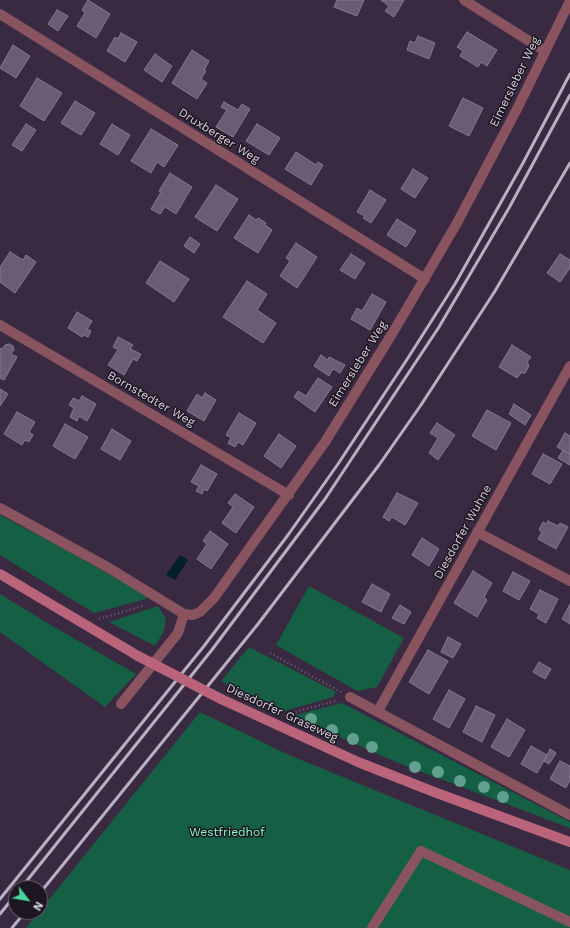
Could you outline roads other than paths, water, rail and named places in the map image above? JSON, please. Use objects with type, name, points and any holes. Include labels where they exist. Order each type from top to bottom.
[{"type":"main road","name":"Diesdorfer Graseweg","points":[[0,574],[138,656],[221,699],[358,762],[434,792],[570,842]]},
{"type":"street","points":[[464,0],[545,51]]},
{"type":"street","name":"Eimersleber Weg","points":[[184,614],[196,613],[208,605],[289,495],[325,442],[425,279],[472,195],[570,0]]},
{"type":"street","name":"Druxberger Weg","points":[[0,14],[425,279]]},
{"type":"street","name":"Bornstedter Weg","points":[[0,325],[289,495]]},
{"type":"street","name":"Diesdorfer Wuhne","points":[[378,711],[570,366]]},
{"type":"street","points":[[0,508],[109,568],[184,614],[178,633],[121,704]]},
{"type":"street","points":[[477,532],[570,581]]},
{"type":"street","points":[[350,697],[570,815]]},
{"type":"street","points":[[372,928],[421,851],[570,922]]},
{"type":"water","points":[[180,555],[188,560],[175,580],[166,575]]},
{"type":"railway","points":[[0,899],[204,646],[288,535],[338,464],[455,284],[523,163],[570,74]]},
{"type":"railway","points":[[27,880],[211,651],[325,499],[439,327],[509,208],[570,95]]},
{"type":"railway","points":[[48,883],[258,624],[379,465],[421,405],[495,291],[570,163]]},
{"type":"railway","points":[[0,914],[8,904]]},
{"type":"railway","points":[[12,928],[18,920]]},
{"type":"park label","name":"Westfriedhof","points":[[227,832]]}]
